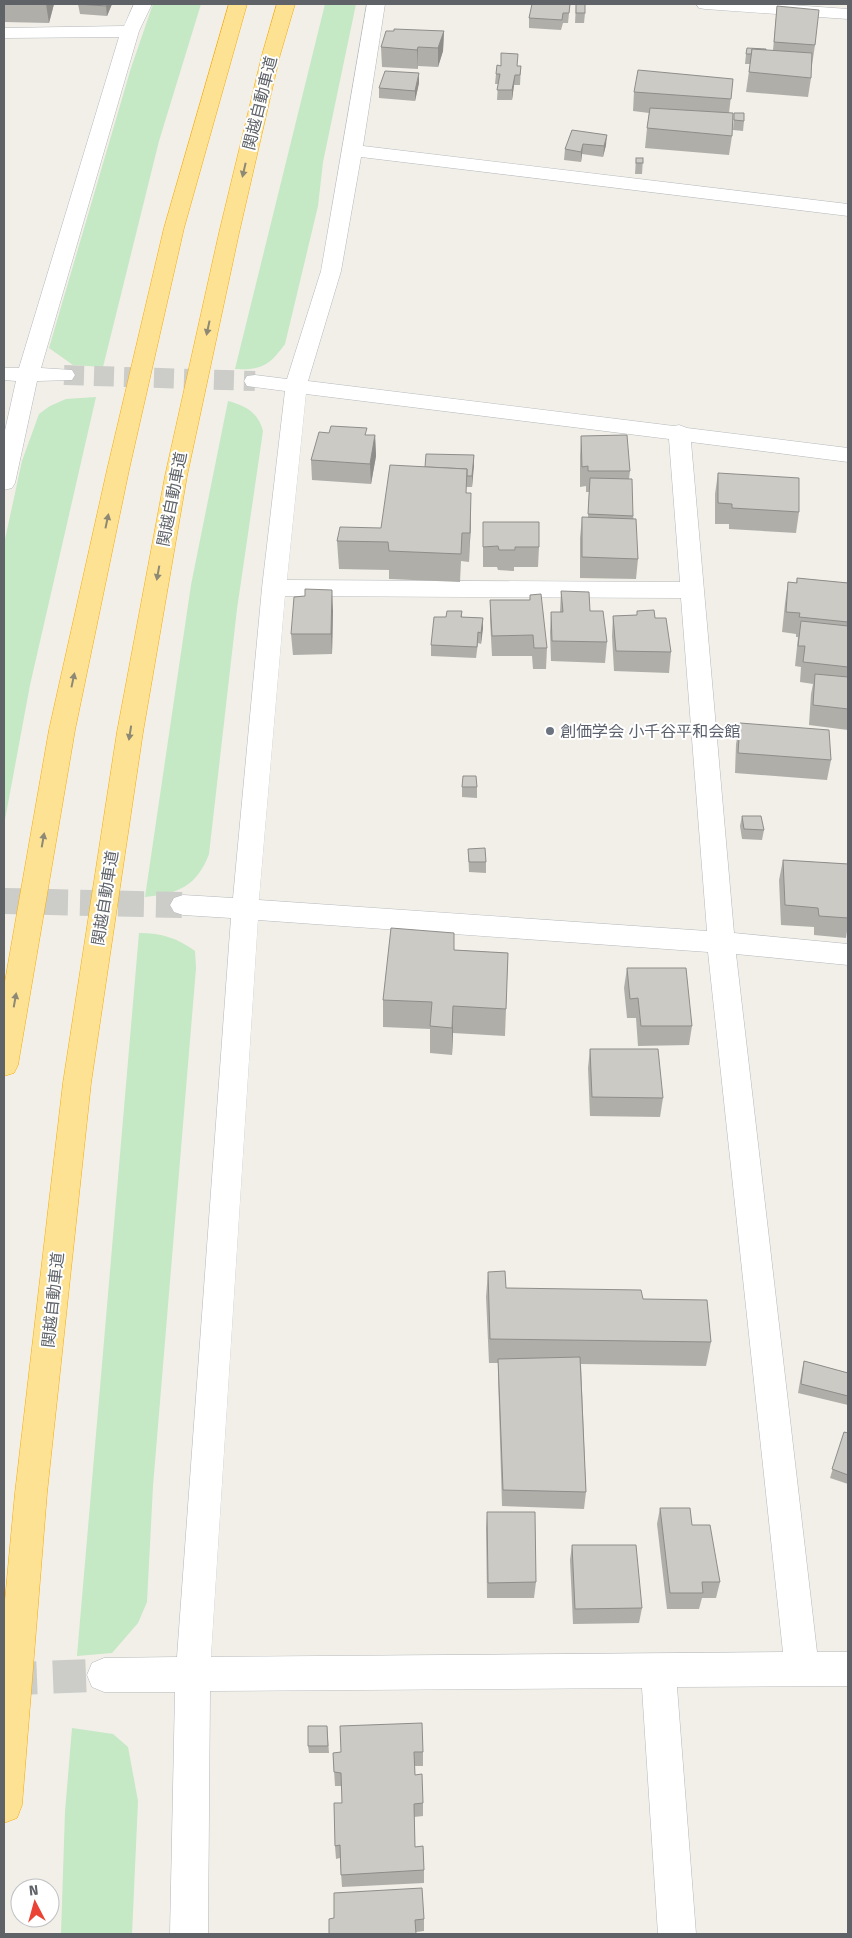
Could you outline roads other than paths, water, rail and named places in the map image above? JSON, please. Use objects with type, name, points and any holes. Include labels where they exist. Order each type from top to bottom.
[{"type":"highway","points":[[4,1065],[62,730],[116,479],[174,228],[238,4]]},
{"type":"highway","name":"関越自動車道","points":[[4,1805],[31,1493],[77,1083],[130,732],[176,476],[229,233],[286,4]]},
{"type":"street","points":[[4,483],[28,374],[130,31],[143,4]]},
{"type":"street","points":[[189,1934],[193,1672],[245,909],[274,588],[296,385],[331,271],[353,150],[376,4]]},
{"type":"street","points":[[705,4],[821,8],[848,14]]},
{"type":"street","points":[[4,33],[130,31]]},
{"type":"street","points":[[353,150],[848,210]]},
{"type":"street","points":[[4,374],[64,374]]},
{"type":"street","points":[[255,381],[679,432],[848,455]]},
{"type":"street","points":[[679,432],[721,942],[802,1669]]},
{"type":"street","points":[[274,588],[692,590]]},
{"type":"street","points":[[182,905],[721,942],[848,954]]},
{"type":"street","points":[[104,1675],[193,1672],[848,1669]]},
{"type":"street","points":[[658,1670],[678,1934]]},
{"type":"tunnel","points":[[64,375],[255,381]]},
{"type":"tunnel","points":[[4,901],[183,905]]},
{"type":"tunnel","points":[[4,1679],[104,1675]]},
{"type":"place","name":"創価学会 小千谷平和会館","points":[[550,731]]}]
